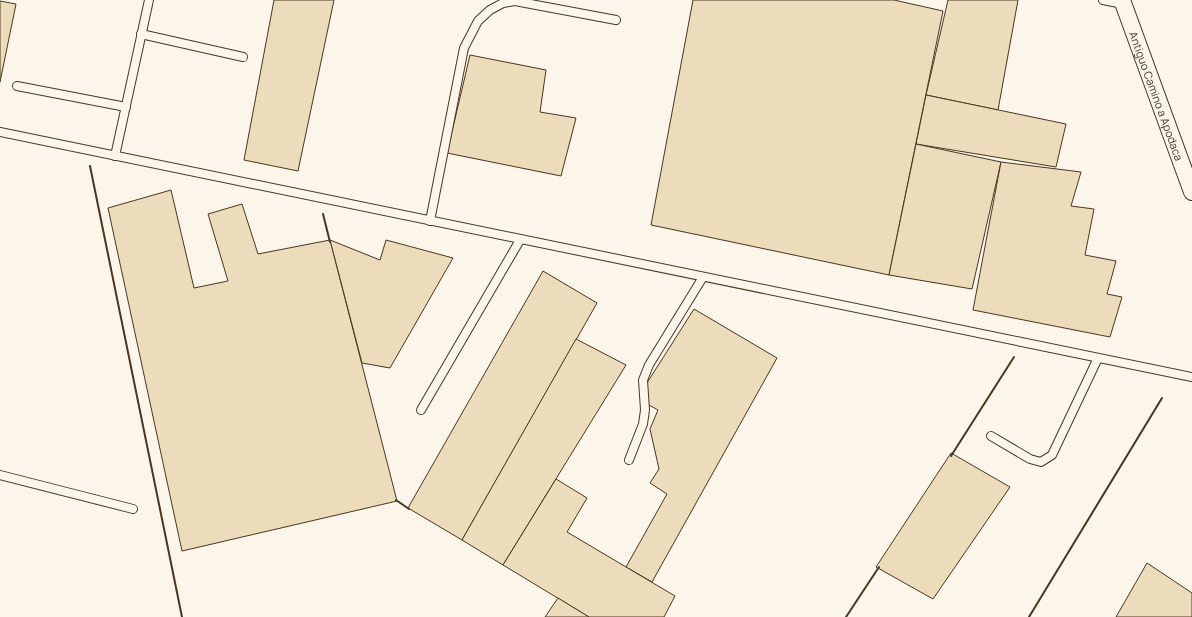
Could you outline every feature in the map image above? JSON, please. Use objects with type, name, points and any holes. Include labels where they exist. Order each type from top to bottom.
[{"type":"street","name":"Antiguo Camino a Apodaca","points":[[1122,2],[1192,192]]},
{"type":"lane","points":[[115,156],[149,0]]},
{"type":"lane","points":[[1103,0],[1122,2]]},
{"type":"lane","points":[[430,221],[464,48],[478,21],[490,10],[503,3],[515,1],[616,20]]},
{"type":"lane","points":[[141,34],[243,56]]},
{"type":"lane","points":[[17,86],[126,107]]},
{"type":"lane","points":[[0,132],[1192,377]]},
{"type":"lane","points":[[421,410],[520,240]]},
{"type":"lane","points":[[629,460],[643,424],[643,380],[649,365],[703,277]]},
{"type":"lane","points":[[991,436],[1030,459],[1041,462],[1052,455],[1098,358]]},
{"type":"lane","points":[[0,475],[132,509]]},
{"type":"building","points":[[274,0],[334,0],[298,171],[244,160]]},
{"type":"building","points":[[693,0],[894,0],[943,11],[889,275],[651,225]]},
{"type":"building","points":[[948,0],[1018,0],[998,110],[926,95]]},
{"type":"building","points":[[0,1],[16,4],[0,82]]},
{"type":"building","points":[[470,55],[546,70],[540,112],[576,118],[561,176],[447,153]]},
{"type":"building","points":[[926,95],[1066,124],[1056,167],[916,144]]},
{"type":"building","points":[[916,144],[1001,162],[972,289],[889,275]]},
{"type":"building","points":[[1001,162],[1081,172],[1071,206],[1094,209],[1085,255],[1116,261],[1107,294],[1122,297],[1110,337],[973,310]]},
{"type":"building","points":[[171,190],[194,288],[228,281],[208,214],[242,204],[258,254],[330,240],[397,501],[182,551],[108,208]]},
{"type":"building","points":[[330,240],[380,260],[386,240],[453,258],[390,368],[362,363]]},
{"type":"building","points":[[543,271],[597,303],[462,540],[408,508]]},
{"type":"building","points":[[694,309],[777,358],[652,582],[626,567],[667,494],[650,483],[659,469],[650,429],[658,410],[647,404],[645,386]]},
{"type":"building","points":[[576,339],[626,365],[503,565],[462,540]]},
{"type":"building","points":[[951,453],[1010,487],[933,599],[876,567]]},
{"type":"building","points":[[556,479],[587,498],[567,532],[675,596],[664,617],[589,617],[503,565]]},
{"type":"building","points":[[1147,563],[1192,593],[1192,617],[1116,617]]},
{"type":"building","points":[[558,598],[589,617],[545,617]]},
{"type":"wall","points":[[90,166],[182,617]]},
{"type":"wall","points":[[323,214],[330,242]]},
{"type":"wall","points":[[951,456],[1014,357]]},
{"type":"wall","points":[[1029,617],[1162,398]]},
{"type":"wall","points":[[396,500],[409,509]]},
{"type":"wall","points":[[846,617],[879,567]]}]
